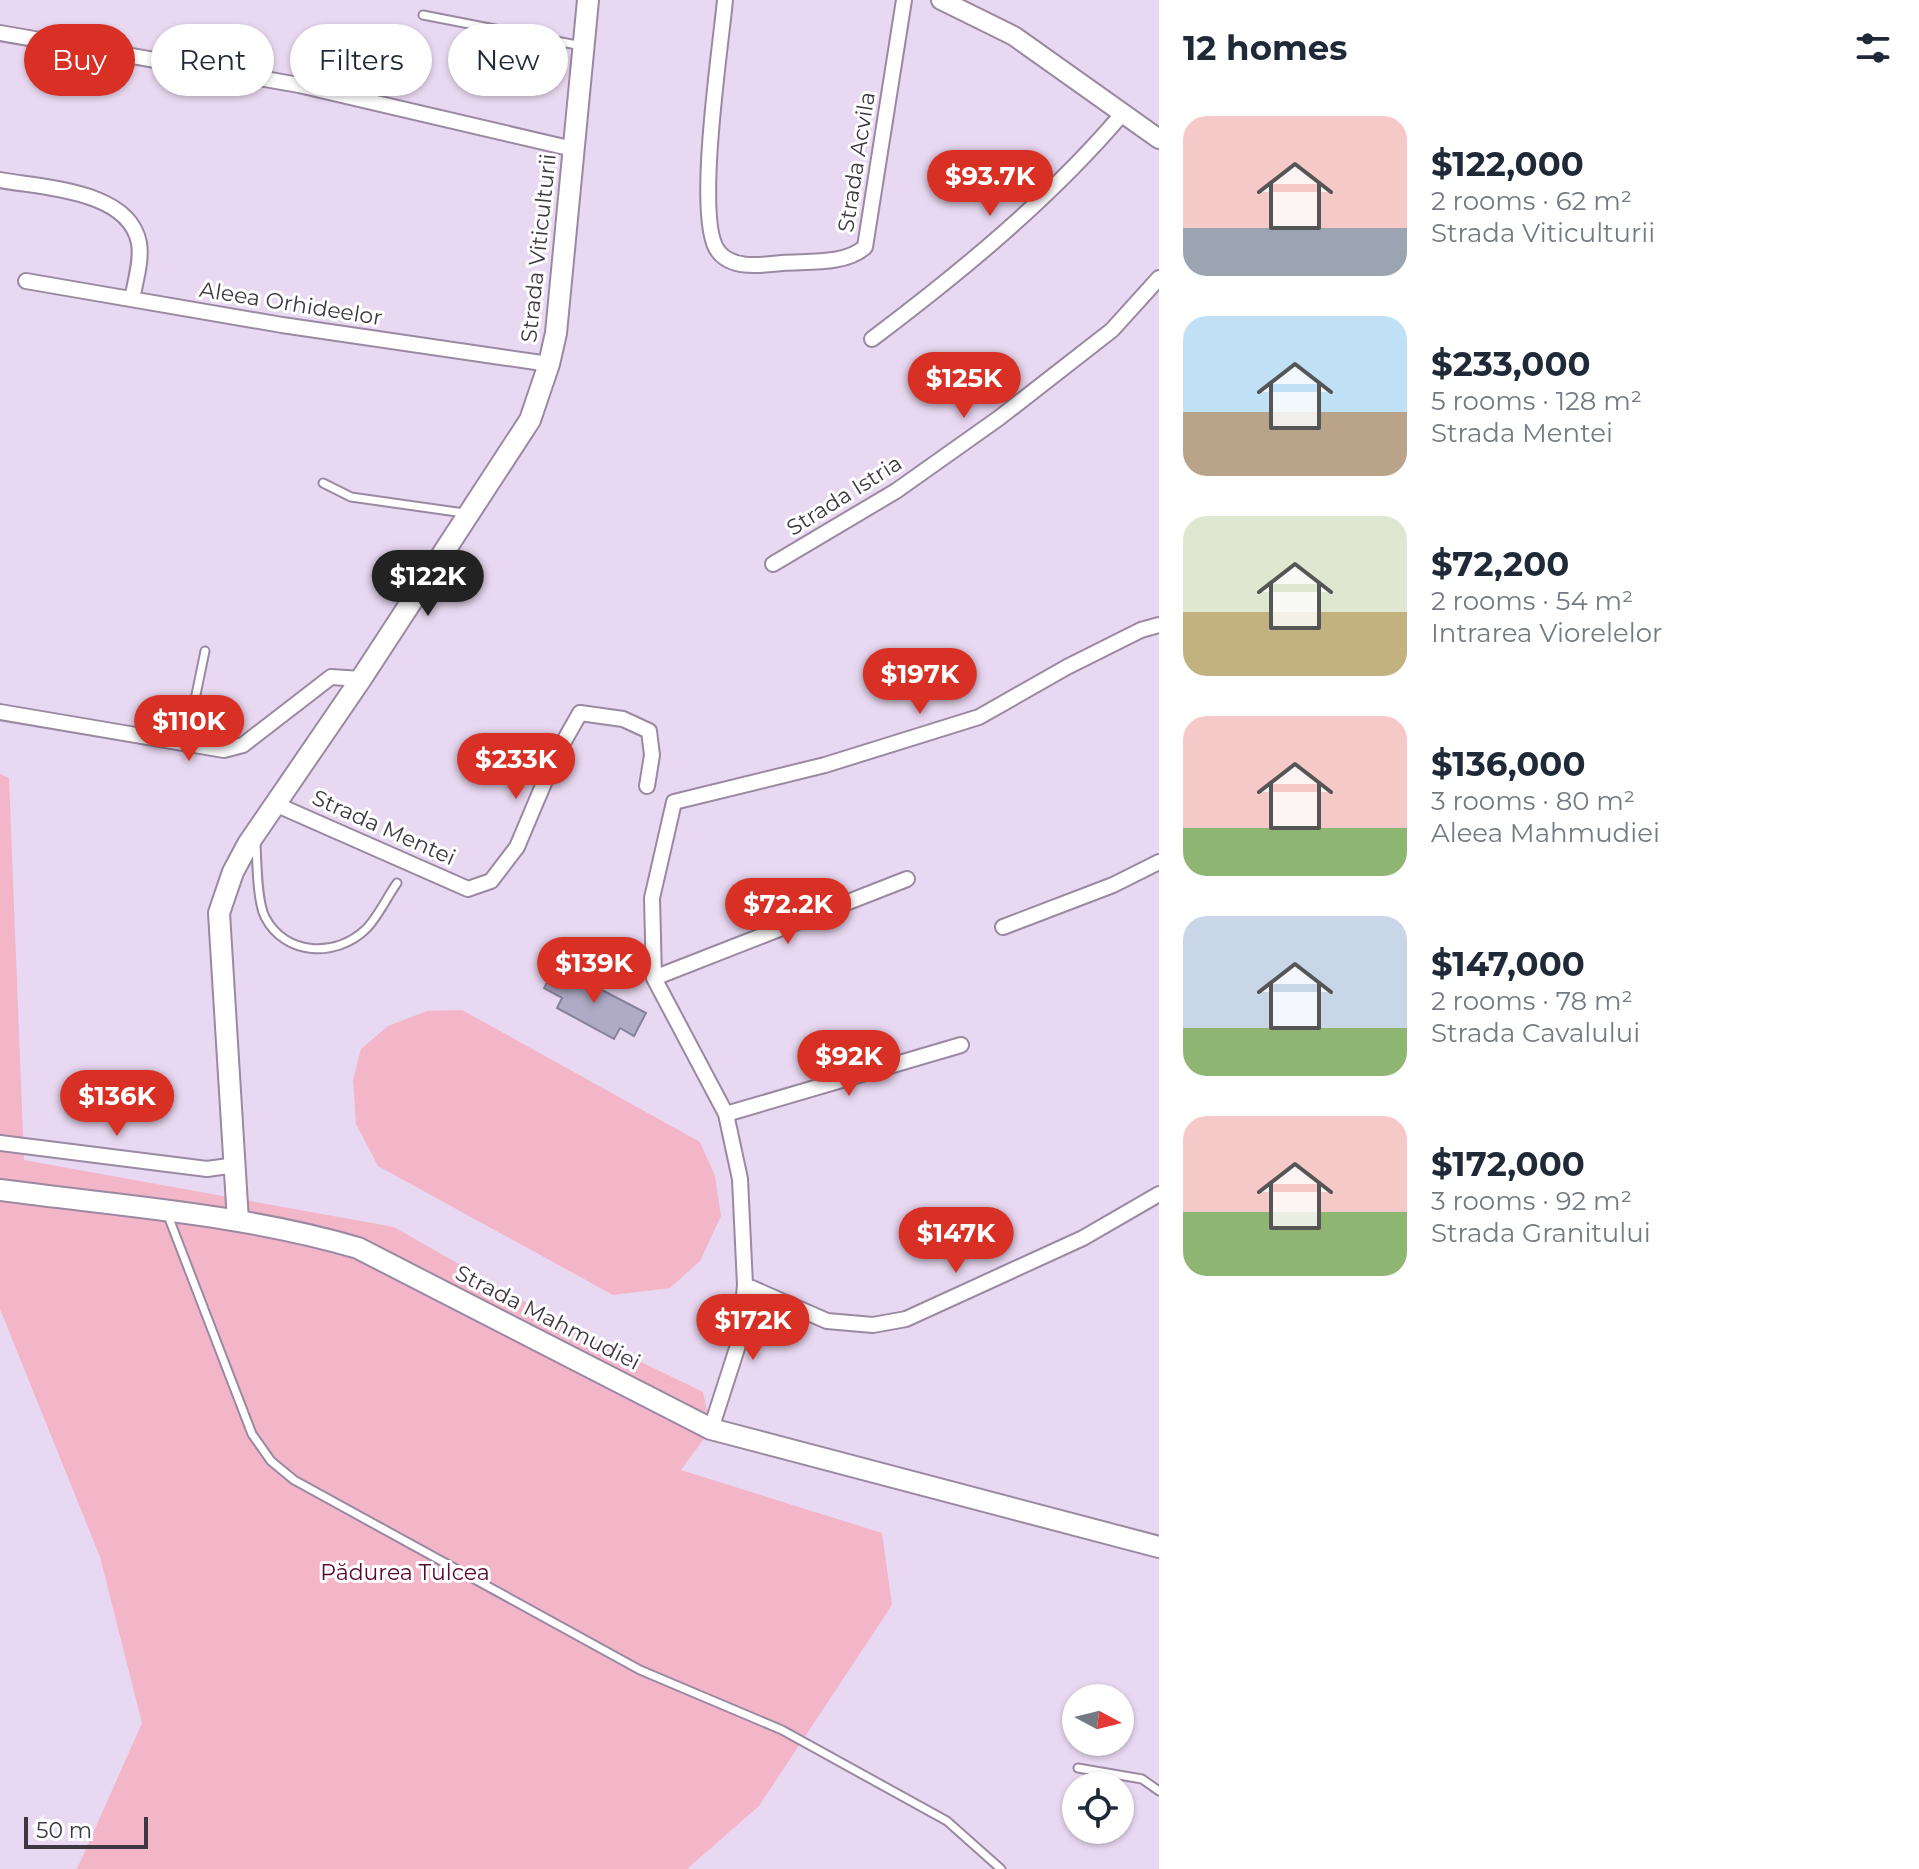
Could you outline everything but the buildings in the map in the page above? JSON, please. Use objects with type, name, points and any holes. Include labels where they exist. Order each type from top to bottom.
[{"type":"main road","name":"Strada Viticulturii","points":[[238,1221],[219,954],[219,913],[233,872],[255,834],[361,679],[530,420],[549,364],[565,260],[588,0]]},
{"type":"main road","name":"Strada Mahmudiei","points":[[0,1190],[238,1221],[316,1236],[358,1248],[711,1429],[1159,1547]]},
{"type":"street","name":"Strada Acvila","points":[[725,0],[709,162],[712,234],[718,252],[737,263],[752,266],[847,258],[865,247],[904,0]]},
{"type":"street","points":[[941,0],[1014,36],[1159,139]]},
{"type":"street","points":[[0,33],[299,85],[573,149]]},
{"type":"street","points":[[872,339],[939,289],[998,237],[1101,139],[1123,113]]},
{"type":"street","points":[[0,180],[112,205],[129,222],[139,243],[132,299]]},
{"type":"street","name":"Strada Istria","points":[[773,564],[896,491],[999,418],[1112,330],[1159,278]]},
{"type":"street","name":"Aleea Orhideelor","points":[[26,281],[282,325],[549,364]]},
{"type":"street","points":[[711,1429],[740,1339],[745,1285],[740,1179],[726,1114],[654,978],[652,898],[674,802],[825,765],[979,717],[1067,667],[1141,630],[1159,625]]},
{"type":"street","points":[[0,712],[224,750],[243,745],[331,677],[361,679]]},
{"type":"street","name":"Strada Mentei","points":[[275,804],[468,889],[491,881],[517,847],[555,757],[580,713],[623,719],[649,731],[652,755],[647,786]]},
{"type":"street","points":[[1003,927],[1113,885],[1159,862]]},
{"type":"street","points":[[654,978],[907,879]]},
{"type":"street","points":[[726,1114],[961,1045]]},
{"type":"street","points":[[0,1143],[207,1169],[236,1165]]},
{"type":"street","points":[[745,1285],[827,1321],[873,1325],[906,1319],[1083,1238],[1159,1194]]},
{"type":"lane","points":[[423,15],[583,46]]},
{"type":"lane","points":[[323,483],[351,497],[470,514]]},
{"type":"lane","points":[[186,743],[205,651]]},
{"type":"lane","points":[[255,834],[264,917],[283,938],[311,951],[331,948],[365,930],[397,883]]},
{"type":"lane","points":[[167,1212],[252,1434],[271,1461],[294,1480],[640,1670],[782,1730],[947,1821],[1001,1869]]},
{"type":"lane","points":[[1078,1768],[1142,1779],[1159,1791]]},
{"type":"green space","name":"Pădurea Tulcea","points":[[0,774],[9,778],[24,1160],[394,1227],[571,1328],[703,1392],[711,1429],[681,1470],[882,1533],[892,1605],[759,1806],[687,1869],[77,1869],[142,1723],[100,1557],[0,1309]]},
{"type":"green space","points":[[462,1010],[700,1142],[715,1176],[721,1216],[700,1261],[670,1288],[613,1295],[378,1166],[356,1124],[353,1080],[361,1049],[388,1026],[427,1011]]}]
